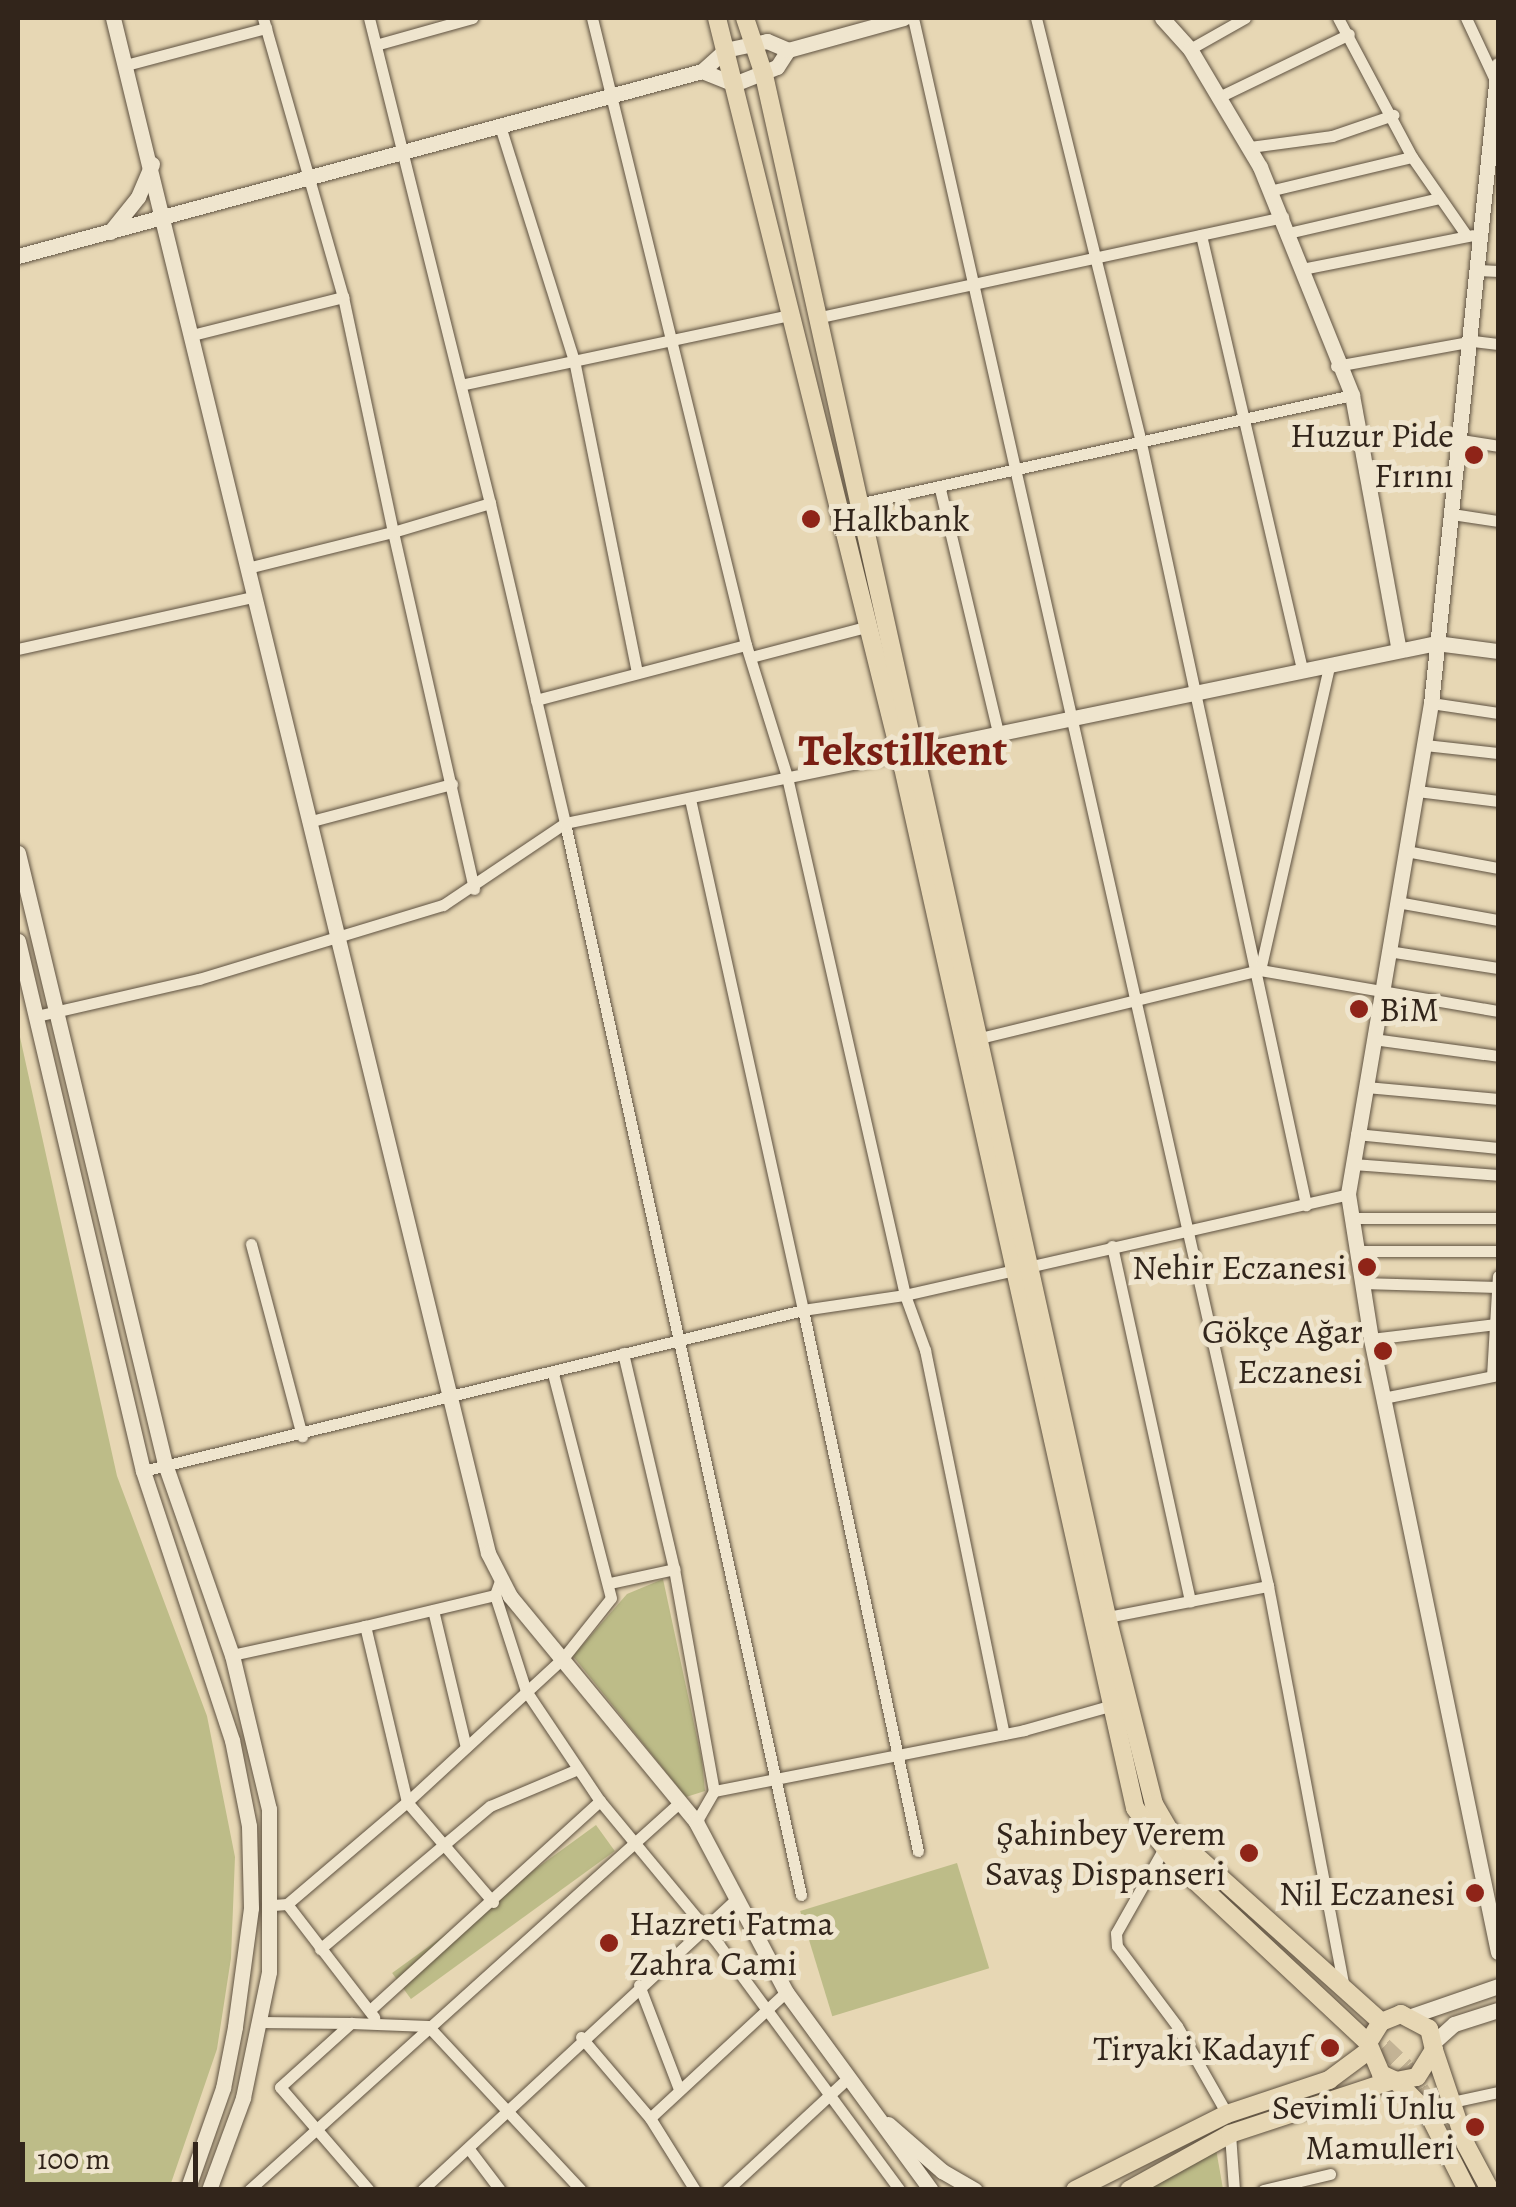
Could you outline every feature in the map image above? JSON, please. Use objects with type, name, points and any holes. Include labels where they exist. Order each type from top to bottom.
[{"type":"main road","points":[[718,18],[865,626],[908,752],[980,1038],[1021,1265],[1154,1804],[1195,1872]]},
{"type":"main road","points":[[744,18],[764,75],[858,504],[1136,1808],[1163,1850],[1368,2047],[1372,2064],[1428,2114],[1467,2190]]},
{"type":"main road","points":[[1154,1804],[1203,1864],[1381,2022]]},
{"type":"main road","points":[[1148,1832],[1352,2017]]},
{"type":"main road","points":[[1381,2022],[1412,2016],[1434,2046],[1452,2102],[1492,2185]]},
{"type":"main road","points":[[1075,2190],[1227,2114],[1329,2080],[1368,2047],[1381,2022]]},
{"type":"main road","points":[[1129,2190],[1230,2134],[1394,2080],[1417,2077],[1434,2046]]},
{"type":"street","points":[[113,18],[166,220],[447,1396],[498,1588],[526,1692],[600,1801],[636,1841],[899,2189],[926,2184],[786,1992],[696,1822],[564,1657],[498,1588]]},
{"type":"street","points":[[369,18],[380,44],[465,384],[801,1895]]},
{"type":"street","points":[[380,44],[472,18]]},
{"type":"street","points":[[592,18],[749,651],[787,777],[905,1295],[925,1350],[1004,1734]]},
{"type":"street","points":[[18,256],[166,220],[702,71],[725,50],[755,43],[788,50],[898,18]]},
{"type":"street","points":[[912,18],[1073,713],[1184,1230],[1268,1586],[1344,1989]]},
{"type":"street","points":[[1036,18],[1141,443],[1193,691],[1260,970],[1306,1205]]},
{"type":"street","points":[[1162,18],[1190,49],[1250,147],[1286,225],[1336,366],[1352,395],[1399,650]]},
{"type":"street","points":[[1190,49],[1246,18]]},
{"type":"street","points":[[1338,18],[1412,157],[1440,198],[1482,229]]},
{"type":"street","points":[[1466,18],[1497,72],[1496,117],[1431,703],[1348,1194],[1371,1339],[1498,1952]]},
{"type":"street","points":[[126,65],[265,23],[343,297],[474,889]]},
{"type":"street","points":[[1221,96],[1349,34]]},
{"type":"street","points":[[702,71],[734,84],[764,75],[788,50]]},
{"type":"street","points":[[1250,147],[1332,136],[1393,115]]},
{"type":"street","points":[[500,126],[574,360],[637,672]]},
{"type":"street","points":[[1269,191],[1412,157]]},
{"type":"street","points":[[108,233],[138,197],[152,164]]},
{"type":"street","points":[[816,318],[1201,234],[1286,225],[1440,198]]},
{"type":"street","points":[[1302,270],[1482,229]]},
{"type":"street","points":[[1201,234],[1302,670]]},
{"type":"street","points":[[1478,270],[1498,270]]},
{"type":"street","points":[[192,335],[343,297]]},
{"type":"street","points":[[465,384],[792,316]]},
{"type":"street","points":[[1336,366],[1473,340],[1498,344]]},
{"type":"street","points":[[858,504],[1018,472],[1246,416],[1352,395]]},
{"type":"street","points":[[1461,440],[1498,446]]},
{"type":"street","points":[[940,488],[997,730]]},
{"type":"street","points":[[247,568],[393,532],[490,502]]},
{"type":"street","points":[[1452,514],[1498,521]]},
{"type":"street","points":[[18,650],[253,597]]},
{"type":"street","points":[[536,700],[637,672],[865,626]]},
{"type":"street","points":[[37,1016],[198,980],[334,933],[426,911],[474,889],[565,823],[908,752],[1073,713],[1329,667],[1436,643],[1498,652]]},
{"type":"street","points":[[1260,970],[1329,667]]},
{"type":"street","points":[[1431,703],[1498,713]]},
{"type":"street","points":[[1425,745],[1498,753]]},
{"type":"street","points":[[308,822],[452,784]]},
{"type":"street","points":[[1417,791],[1498,800]]},
{"type":"street","points":[[690,799],[918,1852]]},
{"type":"street","points":[[1406,852],[1498,868]]},
{"type":"street","points":[[18,854],[164,1464],[232,1655],[269,1809],[280,1905],[243,2098],[209,2190]]},
{"type":"street","points":[[1397,902],[1498,920]]},
{"type":"street","points":[[18,941],[143,1471],[232,1740],[249,1826],[251,1908],[236,2027],[224,2088],[187,2190]]},
{"type":"street","points":[[1388,951],[1498,968]]},
{"type":"street","points":[[980,1038],[1260,970],[1380,994],[1498,1011]]},
{"type":"street","points":[[1372,1040],[1498,1056]]},
{"type":"street","points":[[1366,1087],[1498,1099]]},
{"type":"street","points":[[1356,1134],[1498,1148]]},
{"type":"street","points":[[1353,1164],[1498,1175]]},
{"type":"street","points":[[143,1471],[302,1436],[678,1337],[803,1310],[905,1295],[1021,1265],[1348,1194]]},
{"type":"street","points":[[1354,1218],[1498,1218]]},
{"type":"street","points":[[251,1244],[302,1436]]},
{"type":"street","points":[[1112,1246],[1190,1602]]},
{"type":"street","points":[[1357,1251],[1498,1251]]},
{"type":"street","points":[[1362,1283],[1498,1282],[1495,1376],[1383,1398]]},
{"type":"street","points":[[1371,1339],[1496,1324]]},
{"type":"street","points":[[623,1353],[674,1569],[714,1791],[696,1822]]},
{"type":"street","points":[[280,1905],[406,1802],[564,1657],[611,1598],[553,1373]]},
{"type":"street","points":[[610,1583],[674,1569]]},
{"type":"street","points":[[1107,1617],[1268,1586]]},
{"type":"street","points":[[232,1655],[432,1610],[498,1588]]},
{"type":"street","points":[[432,1610],[466,1747]]},
{"type":"street","points":[[365,1626],[406,1802],[493,1902]]},
{"type":"street","points":[[714,1791],[1004,1734],[1113,1706]]},
{"type":"street","points":[[320,1949],[501,1798],[578,1769]]},
{"type":"street","points":[[370,2010],[600,1801]]},
{"type":"street","points":[[249,2190],[679,1802]]},
{"type":"street","points":[[1163,1850],[1116,1933],[1117,1946],[1178,2026],[1227,2114]]},
{"type":"street","points":[[422,2190],[508,2113],[581,2037],[737,1898]]},
{"type":"street","points":[[280,1905],[379,2024]]},
{"type":"street","points":[[640,1985],[679,2088]]},
{"type":"street","points":[[1412,2016],[1498,1986]]},
{"type":"street","points":[[650,2118],[763,2009],[786,1992]]},
{"type":"street","points":[[1434,2046],[1454,2024],[1498,2010]]},
{"type":"street","points":[[259,2022],[428,2026],[578,2188]]},
{"type":"street","points":[[350,2023],[280,2087],[369,2190]]},
{"type":"street","points":[[581,2037],[650,2118],[695,2190]]},
{"type":"street","points":[[727,2190],[848,2078]]},
{"type":"street","points":[[1452,2102],[1498,2092]]},
{"type":"street","points":[[864,2100],[942,2172],[975,2190]]},
{"type":"street","points":[[1230,2134],[1234,2190]]},
{"type":"street","points":[[468,2149],[500,2190]]},
{"type":"street","points":[[1262,2190],[1330,2174]]},
{"type":"shaded area","points":[[18,1028],[117,1476],[207,1716],[235,1857],[231,1958],[217,2049],[169,2189],[18,2189]]},
{"type":"shaded area","points":[[663,1579],[702,1761],[705,1791],[686,1797],[573,1656],[627,1594]]},
{"type":"shaded area","points":[[596,1825],[615,1851],[411,1999],[392,1973]]},
{"type":"shaded area","points":[[957,1863],[989,1968],[832,2016],[800,1911]]},
{"type":"shaded area","points":[[1216,2149],[1223,2189],[1143,2189]]},
{"type":"tunnel","points":[[1364,2028],[1405,2067],[1442,2123]]},
{"type":"tunnel","points":[[1460,2160],[1478,2190]]},
{"type":"place","name":"Huzur Pide Fırını","points":[[1474,455]]},
{"type":"place","name":"Halkbank","points":[[811,519]]},
{"type":"place","name":"BiM","points":[[1359,1009]]},
{"type":"place","name":"Nehir Eczanesi","points":[[1367,1267]]},
{"type":"place","name":"Gökçe Ağar Eczanesi","points":[[1383,1351]]},
{"type":"place","name":"Şahinbey Verem Savaş Dispanseri","points":[[1249,1853]]},
{"type":"place","name":"Nil Eczanesi","points":[[1475,1893]]},
{"type":"place","name":"Hazreti Fatma Zahra Cami","points":[[609,1943]]},
{"type":"place","name":"Tiryaki Kadayıf","points":[[1330,2048]]},
{"type":"place","name":"Sevimli Unlu Mamulleri","points":[[1475,2127]]},
{"type":"district","name":"Tekstilkent","points":[[903,751]]}]
